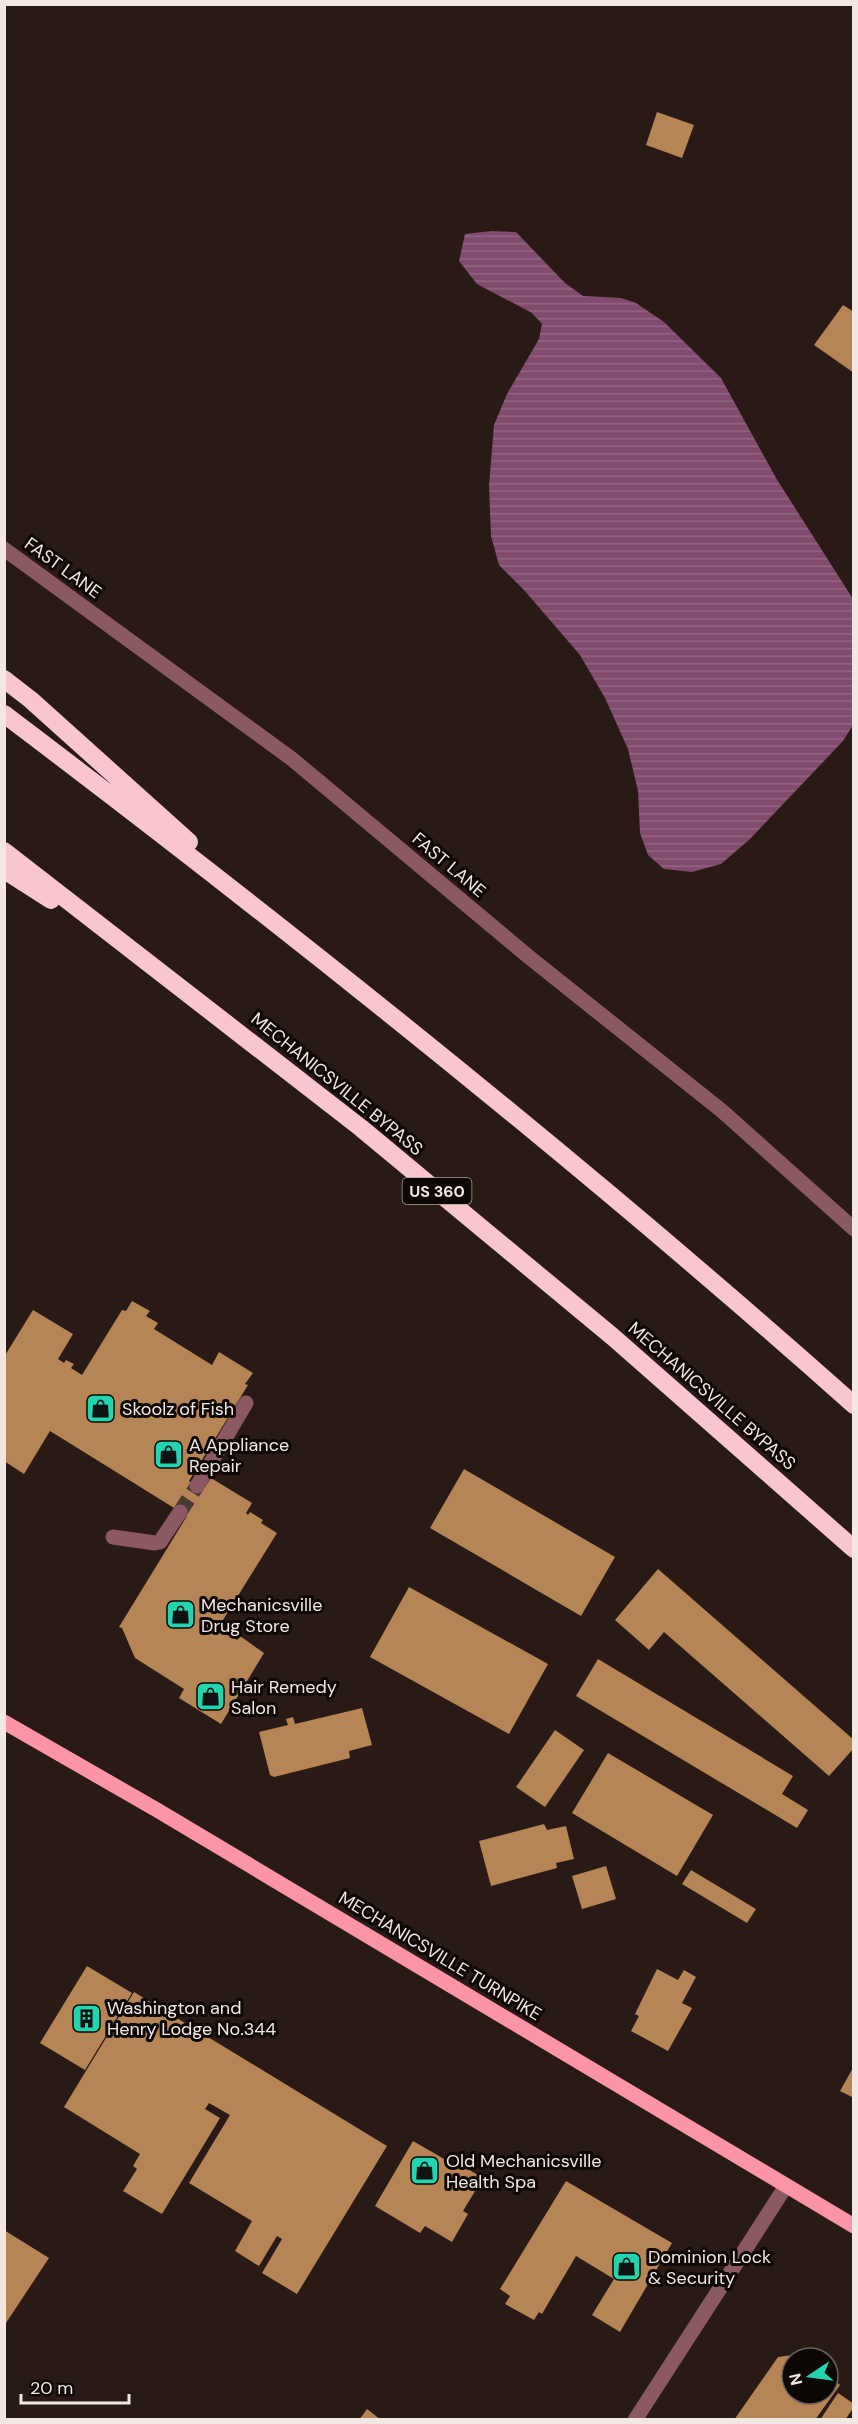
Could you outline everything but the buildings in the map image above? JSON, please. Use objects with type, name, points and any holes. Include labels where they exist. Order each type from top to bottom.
[{"type":"highway","points":[[4,679],[31,700],[309,950]]},
{"type":"highway","points":[[4,714],[309,950],[523,1122],[854,1404]]},
{"type":"highway","name":"MECHANICSVILLE BYPASS","points":[[4,851],[361,1128],[604,1330],[854,1549]]},
{"type":"highway","points":[[4,870],[152,965]]},
{"type":"main road","name":"MECHANICSVILLE TURNPIKE","points":[[4,1722],[157,1810],[854,2226]]},
{"type":"street","name":"FAST LANE","points":[[4,549],[292,759],[529,957],[722,1111],[854,1229]]},
{"type":"street","points":[[197,1486],[246,1402]]},
{"type":"street","points":[[113,1537],[160,1542],[180,1512]]},
{"type":"street","points":[[635,2420],[786,2186]]},
{"type":"shaded area","points":[[492,231],[516,232],[565,283],[583,296],[621,298],[636,303],[664,322],[721,378],[776,478],[853,599],[853,725],[843,741],[750,839],[721,864],[692,872],[664,869],[648,855],[640,833],[638,791],[628,749],[605,698],[580,655],[524,590],[499,565],[491,536],[489,486],[494,425],[507,394],[539,339],[542,324],[532,313],[477,284],[459,261],[465,234]]},
{"type":"tunnel","points":[[180,1512],[197,1486]]},
{"type":"place","name":"Skoolz of Fish","points":[[101,1409]]},
{"type":"place","name":"A Appliance Repair","points":[[168,1455]]},
{"type":"place","name":"Mechanicsville Drug Store","points":[[180,1615]]},
{"type":"place","name":"Hair Remedy Salon","points":[[210,1697]]},
{"type":"place","name":"Washington and Henry Lodge No.344","points":[[86,2018]]},
{"type":"place","name":"Old Mechanicsville Health Spa","points":[[425,2171]]},
{"type":"place","name":"Dominion Lock & Security","points":[[627,2267]]}]
